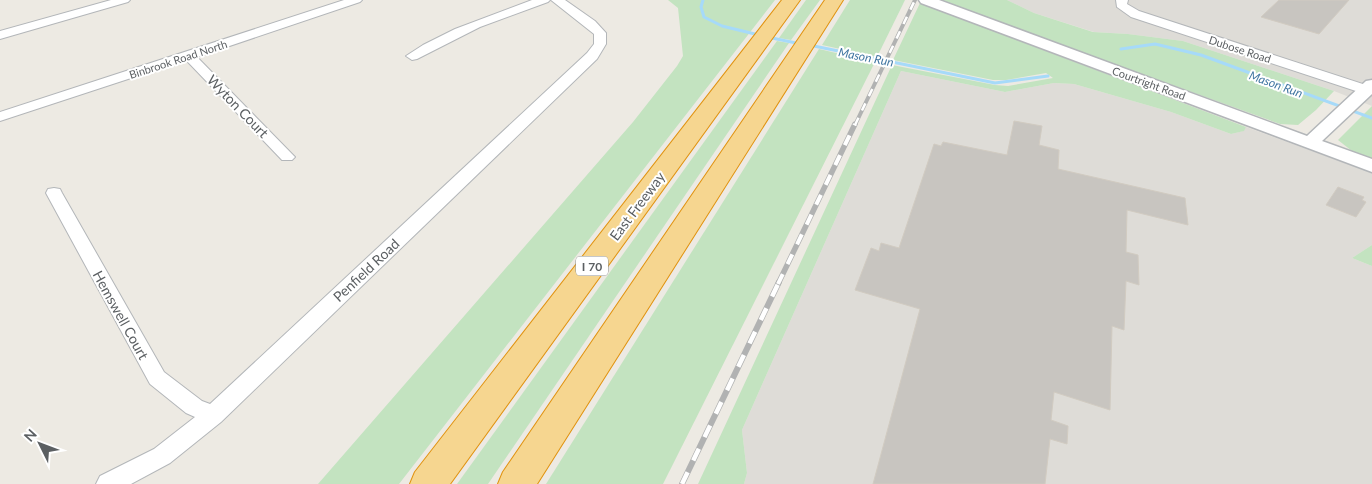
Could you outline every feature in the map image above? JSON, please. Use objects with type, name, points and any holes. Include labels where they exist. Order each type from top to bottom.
[{"type":"highway","name":"East Freeway","points":[[428,484],[791,0]]},
{"type":"highway","points":[[516,484],[834,0]]},
{"type":"street","points":[[0,35],[124,0]]},
{"type":"street","name":"Binbrook Road North","points":[[0,117],[356,0]]},
{"type":"street","points":[[412,56],[448,36],[489,18],[544,0]]},
{"type":"street","name":"Penfield Road","points":[[108,484],[162,456],[213,415],[592,56],[600,44],[600,33],[557,0]]},
{"type":"street","name":"Courtright Road","points":[[926,0],[1372,166]]},
{"type":"street","name":"Dubose Road","points":[[1122,0],[1121,5],[1135,14],[1369,88]]},
{"type":"street","name":"Wyton Court","points":[[188,55],[287,157]]},
{"type":"street","points":[[1310,143],[1369,88]]},
{"type":"street","name":"Hemswell Court","points":[[54,193],[157,378],[194,407],[213,415]]},
{"type":"shaded area","points":[[1007,0],[1372,0],[1372,106],[1334,91],[1183,41],[1094,32],[1034,13]]},
{"type":"shaded area","points":[[901,71],[1005,92],[1054,83],[1074,84],[1171,112],[1231,134],[1243,131],[1246,127],[1372,173],[1372,245],[1352,258],[1372,266],[1372,484],[744,484],[747,473],[742,430]]},
{"type":"green space","points":[[668,0],[775,0],[399,484],[318,484],[633,122],[677,66],[683,56],[678,8]]},
{"type":"green space","points":[[806,0],[820,0],[791,40],[779,38]]},
{"type":"green space","points":[[850,0],[905,0],[877,57],[822,45]]},
{"type":"green space","points":[[936,0],[1007,0],[1034,13],[1093,32],[1183,41],[1334,91],[1298,125],[1280,124]]},
{"type":"green space","points":[[920,3],[1246,127],[1244,131],[1231,134],[1171,112],[1074,84],[1054,83],[1005,92],[901,71],[742,430],[747,473],[744,484],[698,484],[892,65],[995,85],[1008,86],[1053,78],[1046,73],[1006,80],[993,80],[893,60]]},
{"type":"green space","points":[[777,41],[789,43],[488,484],[457,484]]},
{"type":"green space","points":[[819,49],[875,62],[663,484],[546,484]]},
{"type":"green space","points":[[1372,106],[1372,161],[1357,155],[1338,140]]},
{"type":"green space","points":[[1372,245],[1372,266],[1352,258]]},
{"type":"building","points":[[1279,0],[1349,0],[1319,34],[1261,17]]},
{"type":"building","points":[[1014,121],[1042,126],[1039,145],[1059,150],[1058,169],[1185,198],[1188,225],[1127,210],[1126,252],[1138,255],[1139,285],[1126,281],[1124,330],[1112,326],[1110,410],[1054,392],[1051,420],[1068,426],[1067,444],[1050,439],[1045,484],[873,484],[920,309],[855,290],[871,248],[879,251],[881,243],[899,248],[934,144],[941,146],[943,142],[1007,155]]},
{"type":"building","points":[[1338,187],[1364,197],[1362,200],[1366,202],[1356,217],[1326,205]]},
{"type":"waterway","name":"Mason Run","points":[[703,0],[701,7],[704,17],[722,26],[759,35]]},
{"type":"waterway","name":"Mason Run","points":[[767,37],[801,44]]},
{"type":"waterway","name":"Mason Run","points":[[1121,49],[1155,44],[1201,55],[1372,118]]},
{"type":"waterway","name":"Mason Run","points":[[809,45],[995,83],[1048,76]]},
{"type":"railway","points":[[855,125],[915,0]]},
{"type":"railway","points":[[778,284],[855,124]]},
{"type":"railway","points":[[682,484],[779,282]]}]
